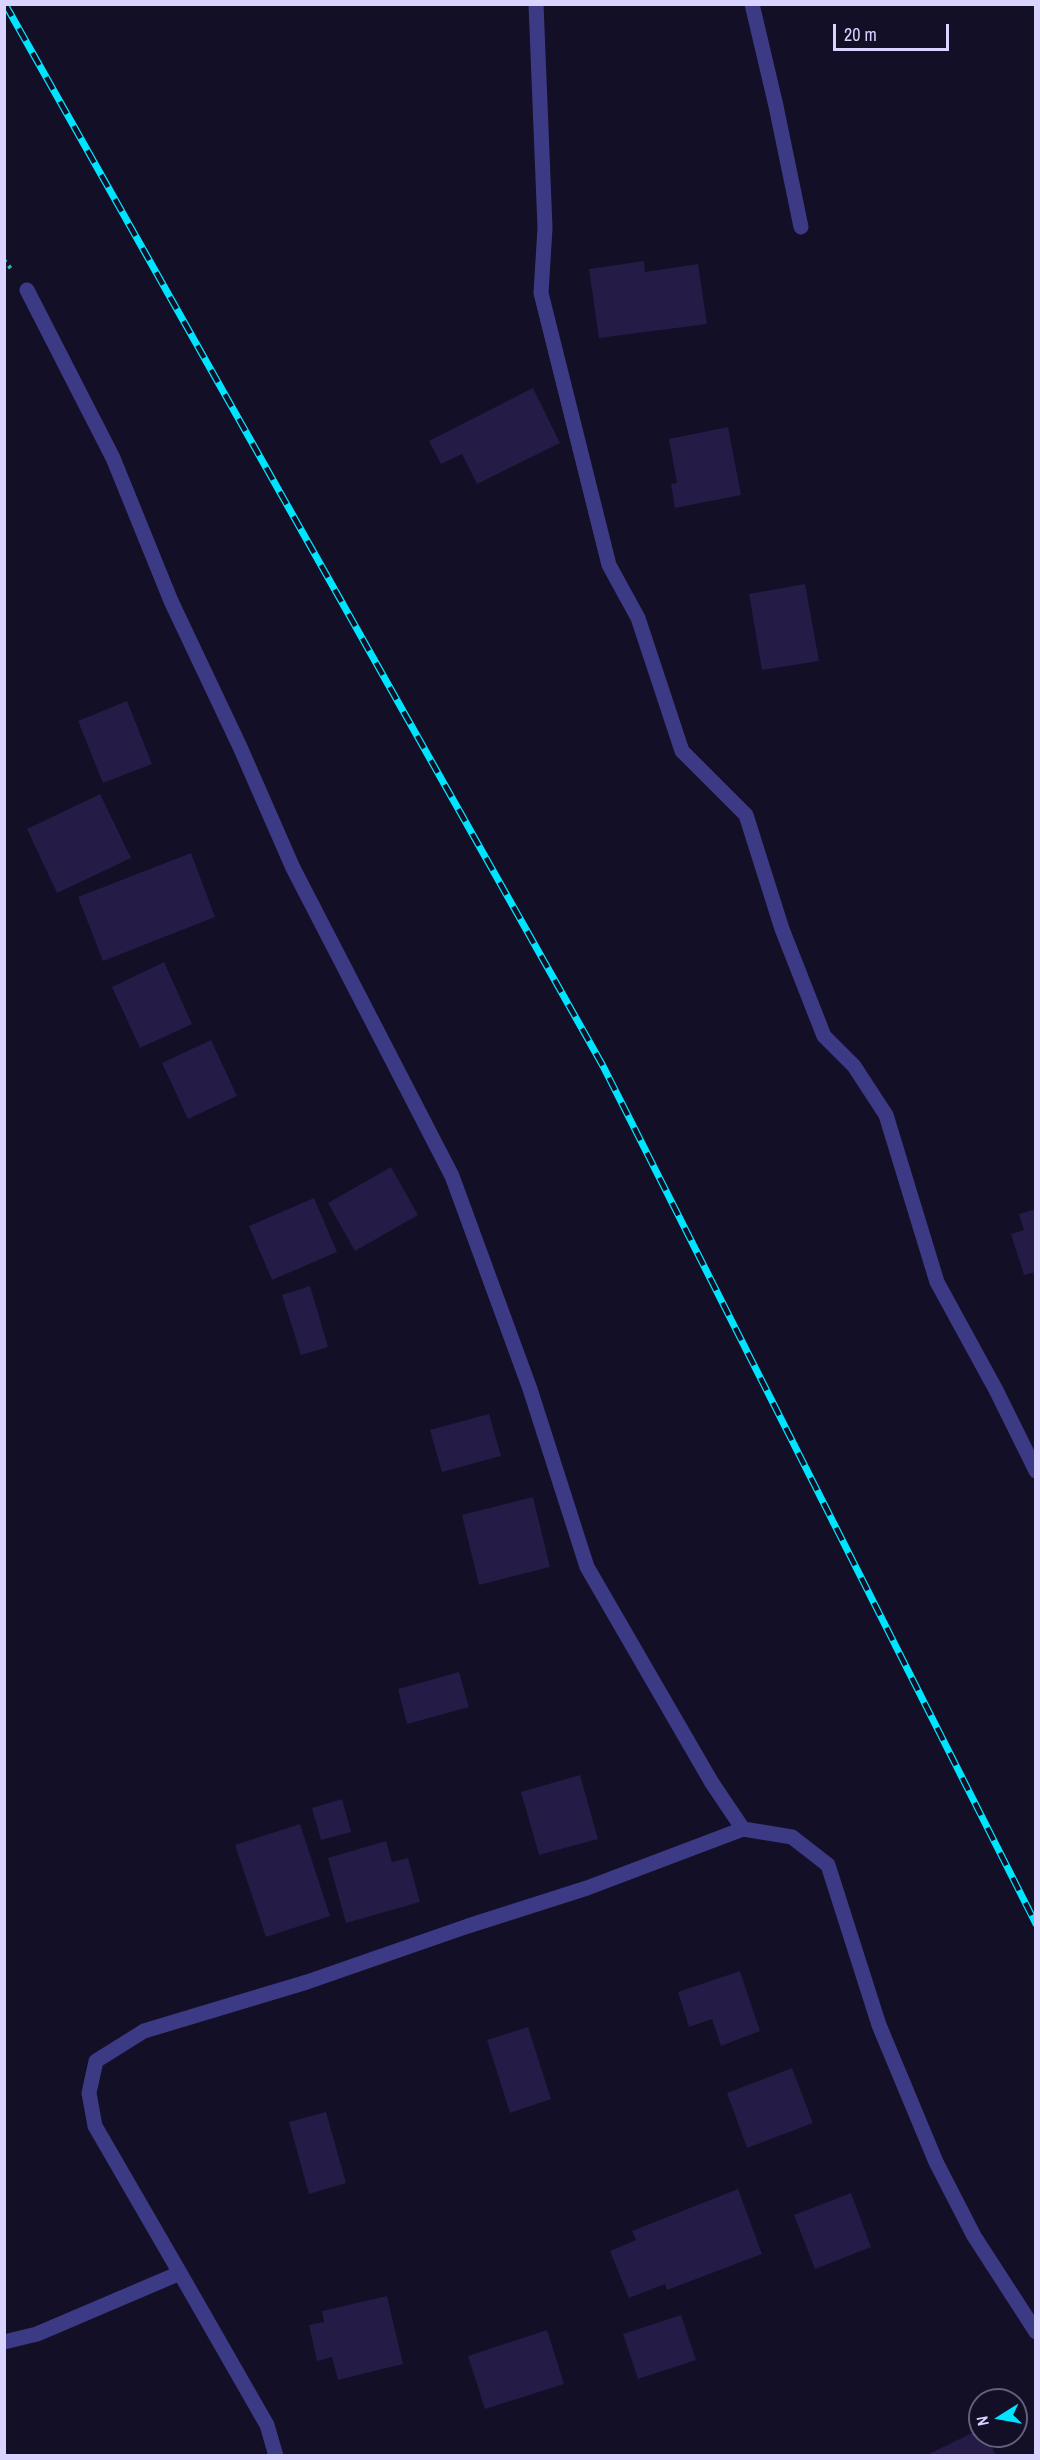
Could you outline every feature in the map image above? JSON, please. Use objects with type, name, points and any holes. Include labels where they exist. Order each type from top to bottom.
[{"type":"street","points":[[536,4],[545,228],[540,293],[609,565],[638,618],[682,751],[746,815],[782,929],[824,1036],[854,1066],[886,1115],[937,1282],[996,1390],[1035,1471]]},
{"type":"street","points":[[752,4],[801,227]]},
{"type":"street","points":[[27,290],[113,458],[171,601],[240,747],[293,868],[452,1176],[530,1389],[587,1567],[712,1783],[743,1829]]},
{"type":"street","points":[[276,2456],[267,2425],[95,2126],[89,2093],[96,2061],[144,2031],[307,1982],[457,1929],[587,1888],[743,1829],[792,1837],[828,1865],[879,2025],[936,2162],[974,2236],[1035,2332]]},
{"type":"street","points":[[4,2342],[37,2334],[180,2273]]},
{"type":"building","points":[[644,261],[645,272],[698,264],[707,324],[599,338],[589,269]]},
{"type":"building","points":[[533,388],[560,443],[477,484],[462,454],[441,464],[429,441]]},
{"type":"building","points":[[728,427],[741,495],[675,508],[671,484],[677,483],[669,439]]},
{"type":"building","points":[[805,584],[819,661],[762,670],[749,594]]},
{"type":"building","points":[[127,701],[152,764],[103,783],[78,721]]},
{"type":"building","points":[[100,794],[131,858],[57,893],[27,829]]},
{"type":"building","points":[[191,853],[215,917],[103,961],[78,897]]},
{"type":"building","points":[[164,962],[192,1024],[140,1048],[112,987]]},
{"type":"building","points":[[211,1040],[237,1096],[188,1119],[162,1063]]},
{"type":"building","points":[[391,1167],[418,1215],[355,1251],[328,1203]]},
{"type":"building","points":[[314,1198],[337,1252],[272,1280],[249,1226]]},
{"type":"building","points":[[1036,1209],[1036,1272],[1024,1275],[1011,1234],[1024,1230],[1019,1214]]},
{"type":"building","points":[[310,1286],[328,1347],[301,1355],[282,1295]]},
{"type":"building","points":[[489,1414],[501,1456],[442,1472],[430,1430]]},
{"type":"building","points":[[533,1497],[550,1567],[479,1585],[462,1515]]},
{"type":"building","points":[[459,1672],[469,1707],[407,1724],[398,1689]]},
{"type":"building","points":[[580,1775],[598,1839],[539,1855],[521,1792]]},
{"type":"building","points":[[342,1799],[351,1832],[321,1840],[312,1808]]},
{"type":"building","points":[[300,1824],[330,1916],[266,1937],[235,1845]]},
{"type":"building","points":[[386,1841],[392,1862],[408,1858],[420,1902],[346,1923],[328,1858]]},
{"type":"building","points":[[740,1971],[760,2031],[721,2046],[712,2019],[689,2027],[678,1992]]},
{"type":"building","points":[[528,2027],[551,2099],[510,2113],[487,2040]]},
{"type":"building","points":[[792,2068],[813,2123],[747,2148],[727,2093]]},
{"type":"building","points":[[326,2112],[346,2183],[309,2194],[289,2122]]},
{"type":"building","points":[[738,2189],[762,2254],[667,2290],[665,2284],[629,2298],[610,2251],[636,2240],[632,2231]]},
{"type":"building","points":[[851,2193],[871,2247],[815,2269],[794,2215]]},
{"type":"building","points":[[387,2296],[403,2364],[338,2380],[332,2357],[317,2361],[309,2325],[324,2322],[322,2311]]},
{"type":"building","points":[[681,2315],[696,2360],[638,2379],[623,2334]]},
{"type":"building","points":[[547,2330],[564,2384],[485,2409],[468,2356]]},
{"type":"building","points":[[968,2435],[968,2448],[992,2448],[996,2456],[925,2456]]},
{"type":"railway","points":[[5,4],[603,1066],[1036,1924]]}]
